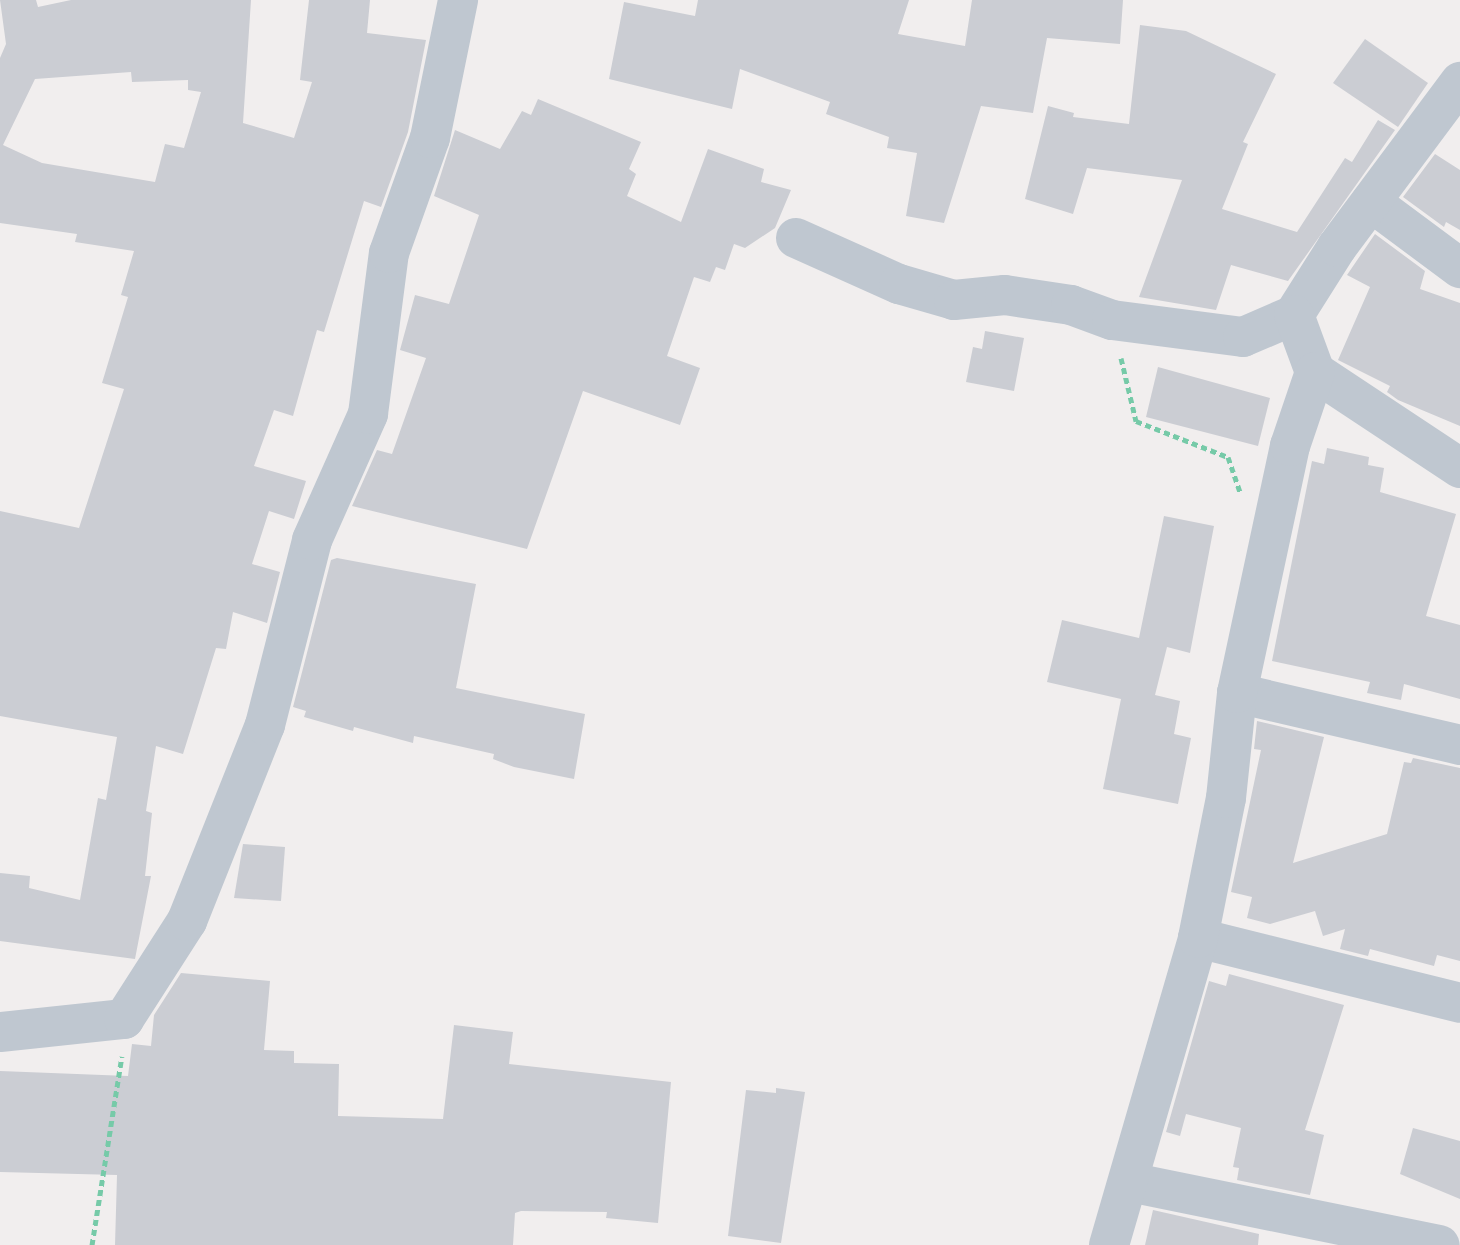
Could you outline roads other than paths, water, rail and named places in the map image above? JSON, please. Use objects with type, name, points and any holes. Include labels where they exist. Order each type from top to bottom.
[{"type":"street","points":[[0,1032],[124,1019],[187,921],[265,725],[312,540],[368,414],[389,253],[430,138],[458,0]]},
{"type":"street","points":[[796,238],[899,284],[954,300],[1005,295],[1071,305],[1112,320],[1243,337],[1294,315],[1371,202],[1460,82]]},
{"type":"street","points":[[1371,202],[1460,268]]},
{"type":"street","points":[[1294,315],[1315,372],[1460,468]]},
{"type":"street","points":[[1109,1245],[1198,938],[1226,798],[1237,693],[1290,446],[1315,372]]},
{"type":"street","points":[[1237,693],[1460,745]]},
{"type":"street","points":[[1198,938],[1460,1003]]},
{"type":"street","points":[[1129,1182],[1440,1245]]}]
